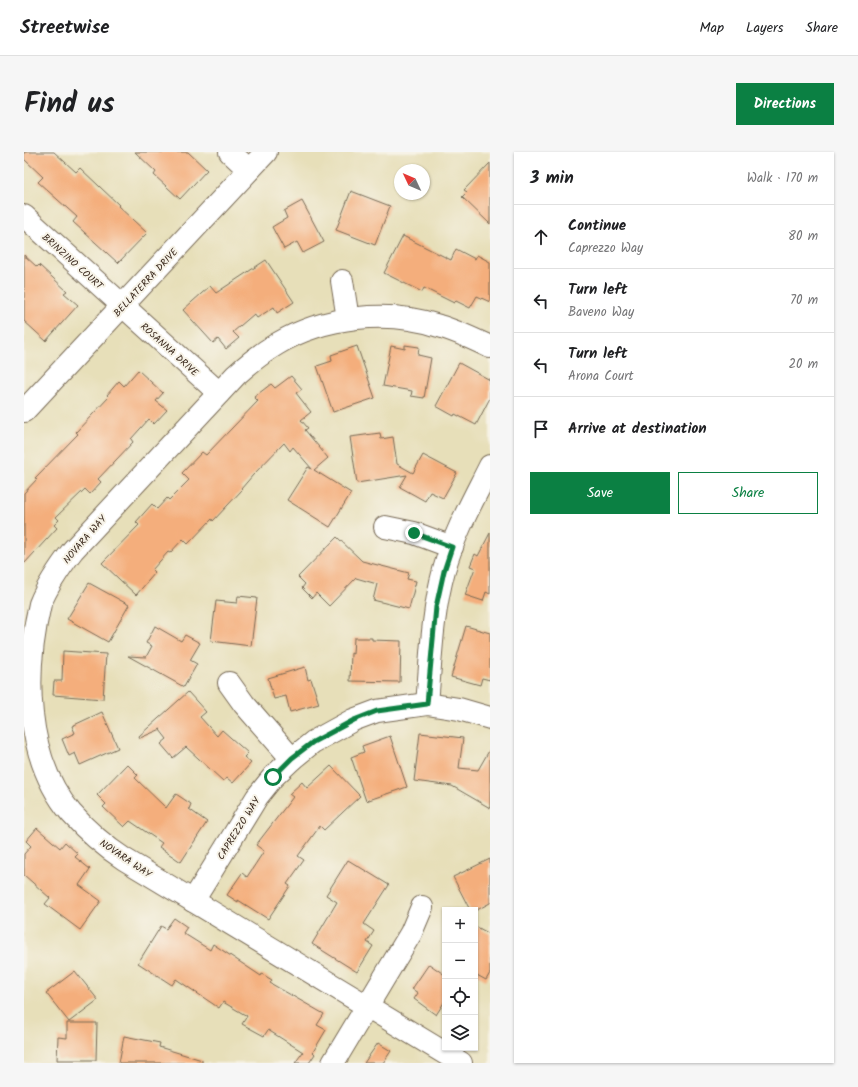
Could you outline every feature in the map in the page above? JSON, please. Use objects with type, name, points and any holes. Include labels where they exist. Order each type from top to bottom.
[{"type":"street","points":[[230,152],[249,170]]},
{"type":"street","name":"BELLATERRA DRIVE","points":[[24,411],[266,152]]},
{"type":"street","name":"BRINZINO COURT","points":[[24,216],[122,306]]},
{"type":"street","points":[[342,281],[348,319]]},
{"type":"street","name":"ROSANNA DRIVE","points":[[122,306],[218,393]]},
{"type":"street","name":"NOVARA WAY","points":[[461,1063],[124,859],[91,834],[70,812],[53,787],[39,760],[27,732],[24,678],[30,635],[38,610],[49,585],[60,567],[73,550],[218,393],[252,361],[278,343],[327,323],[348,319],[378,317],[399,318],[439,326],[490,347]]},
{"type":"street","points":[[427,704],[436,607],[444,571],[452,547],[490,466]]},
{"type":"street","points":[[385,527],[414,533],[452,547]]},
{"type":"street","points":[[230,683],[244,704],[292,758]]},
{"type":"street","name":"CAPREZZO WAY","points":[[193,901],[257,797],[273,777],[292,758],[313,742],[354,720],[377,711],[427,704],[459,709],[490,718]]},
{"type":"street","points":[[333,1063],[411,933],[422,907]]},
{"type":"building","points":[[24,152],[54,152],[76,172],[80,168],[147,233],[118,263],[73,222],[77,217],[38,182],[43,177],[24,159]]},
{"type":"building","points":[[135,152],[188,152],[207,170],[180,199],[154,175],[156,172]]},
{"type":"building","points":[[490,163],[490,224],[462,197],[467,192],[464,190]]},
{"type":"building","points":[[351,191],[390,206],[375,245],[336,230]]},
{"type":"building","points":[[302,201],[324,242],[303,253],[297,242],[284,249],[272,227],[287,218],[284,211]]},
{"type":"building","points":[[403,236],[451,260],[456,249],[475,259],[477,255],[490,262],[490,302],[477,296],[470,308],[456,301],[454,303],[424,288],[422,292],[384,273]]},
{"type":"building","points":[[24,255],[37,267],[39,265],[67,291],[64,293],[78,305],[46,341],[24,321]]},
{"type":"building","points":[[266,260],[294,302],[277,313],[274,307],[257,318],[254,314],[233,332],[239,338],[226,349],[218,339],[213,343],[183,310],[210,286],[216,293]]},
{"type":"building","points":[[405,345],[419,347],[418,355],[431,358],[424,398],[411,396],[412,391],[383,386],[391,346],[405,349]]},
{"type":"building","points":[[357,346],[375,398],[333,412],[317,366],[332,361],[331,355]]},
{"type":"building","points":[[459,363],[490,380],[490,398],[476,425],[455,414],[454,416],[436,406]]},
{"type":"building","points":[[138,370],[163,393],[156,401],[167,410],[154,424],[149,419],[131,439],[133,442],[98,479],[101,482],[90,494],[85,489],[56,517],[59,520],[54,525],[57,528],[24,564],[24,493],[37,479],[35,478],[78,434],[76,432],[109,397],[107,395],[119,381],[124,386]]},
{"type":"building","points":[[291,376],[302,389],[296,393],[311,412],[301,420],[308,428],[305,430],[328,458],[314,470],[351,493],[330,527],[287,500],[308,467],[312,469],[293,447],[290,451],[284,443],[253,475],[241,489],[242,490],[213,521],[212,519],[188,544],[183,539],[170,553],[168,552],[152,570],[155,573],[136,595],[102,563],[139,525],[136,522],[152,504],[157,509],[167,498],[169,500],[189,480],[182,473],[202,452],[206,455],[258,401],[254,397],[271,384],[275,388]]},
{"type":"building","points":[[380,433],[381,439],[393,437],[397,464],[413,473],[423,455],[457,473],[443,498],[430,492],[425,501],[400,487],[407,475],[357,483],[350,437]]},
{"type":"building","points":[[490,533],[490,594],[486,592],[483,601],[465,595],[475,568],[470,566],[475,554],[478,556]]},
{"type":"building","points":[[337,537],[362,561],[409,573],[407,579],[416,581],[409,609],[373,600],[377,584],[356,578],[329,606],[316,593],[312,598],[302,588],[305,584],[298,577]]},
{"type":"building","points":[[89,583],[129,605],[108,642],[67,619]]},
{"type":"building","points":[[238,596],[257,598],[251,646],[211,641],[216,601],[237,603]]},
{"type":"building","points":[[155,626],[181,641],[185,635],[200,643],[190,660],[197,664],[184,687],[128,656],[146,657],[152,646],[146,643]]},
{"type":"building","points":[[466,626],[490,633],[490,680],[482,678],[480,685],[451,677]]},
{"type":"building","points":[[354,638],[401,641],[400,682],[350,681],[351,653],[353,654]]},
{"type":"building","points":[[63,651],[106,654],[103,699],[53,695],[54,681],[62,681]]},
{"type":"building","points":[[305,667],[308,680],[311,679],[319,704],[290,712],[286,696],[274,699],[268,678]]},
{"type":"building","points":[[188,692],[206,712],[200,717],[217,736],[222,730],[248,753],[244,757],[251,763],[233,783],[227,778],[223,781],[186,747],[173,758],[161,744],[167,739],[160,730],[161,729],[140,738],[139,736]]},
{"type":"building","points":[[102,712],[118,748],[80,765],[75,753],[69,756],[62,739],[75,733],[72,726]]},
{"type":"building","points":[[420,733],[463,738],[459,768],[478,770],[490,749],[490,808],[452,786],[414,781]]},
{"type":"building","points":[[390,736],[407,787],[366,801],[351,757],[364,752],[362,746]]},
{"type":"building","points":[[127,764],[138,775],[135,778],[166,808],[176,794],[191,804],[189,809],[207,822],[181,862],[159,847],[162,843],[130,821],[124,827],[103,807],[106,804],[97,795]]},
{"type":"building","points":[[331,766],[360,796],[324,830],[320,826],[298,856],[304,860],[287,884],[290,886],[268,919],[238,900],[238,902],[227,895],[242,873],[247,877],[264,851],[256,845],[293,797],[289,794],[302,782],[307,788]]},
{"type":"building","points":[[37,828],[60,848],[65,842],[78,854],[75,857],[90,869],[79,885],[101,901],[80,930],[45,904],[50,898],[24,875],[24,854],[31,846],[26,841]]},
{"type":"building","points":[[490,859],[490,903],[478,909],[478,907],[468,907],[453,877]]},
{"type":"building","points":[[348,860],[389,885],[364,924],[374,931],[367,942],[373,946],[357,972],[312,944],[337,902],[326,895]]},
{"type":"building","points":[[174,918],[187,927],[183,933],[210,950],[213,944],[261,976],[262,974],[272,980],[270,983],[324,1014],[317,1025],[326,1030],[313,1052],[315,1054],[309,1063],[295,1063],[303,1052],[268,1030],[264,1036],[242,1024],[247,1016],[223,1002],[219,1008],[176,979],[172,985],[138,963],[161,926],[166,929]]},
{"type":"building","points":[[478,928],[490,934],[490,973],[486,980],[478,976]]},
{"type":"building","points":[[429,964],[442,973],[442,1006],[436,1015],[414,999],[418,993],[412,989]]},
{"type":"building","points":[[75,971],[98,1000],[69,1022],[46,993]]},
{"type":"building","points":[[67,1023],[97,1023],[96,1060],[57,1060],[58,1037],[67,1038]]},
{"type":"building","points":[[124,1036],[160,1043],[159,1047],[202,1060],[202,1063],[119,1063]]},
{"type":"building","points":[[378,1043],[391,1051],[383,1063],[364,1063]]},
{"type":"route","points":[[273,777],[292,758],[313,742],[354,720],[377,711],[401,709],[427,704],[436,607],[444,571],[452,547],[414,533]]}]
